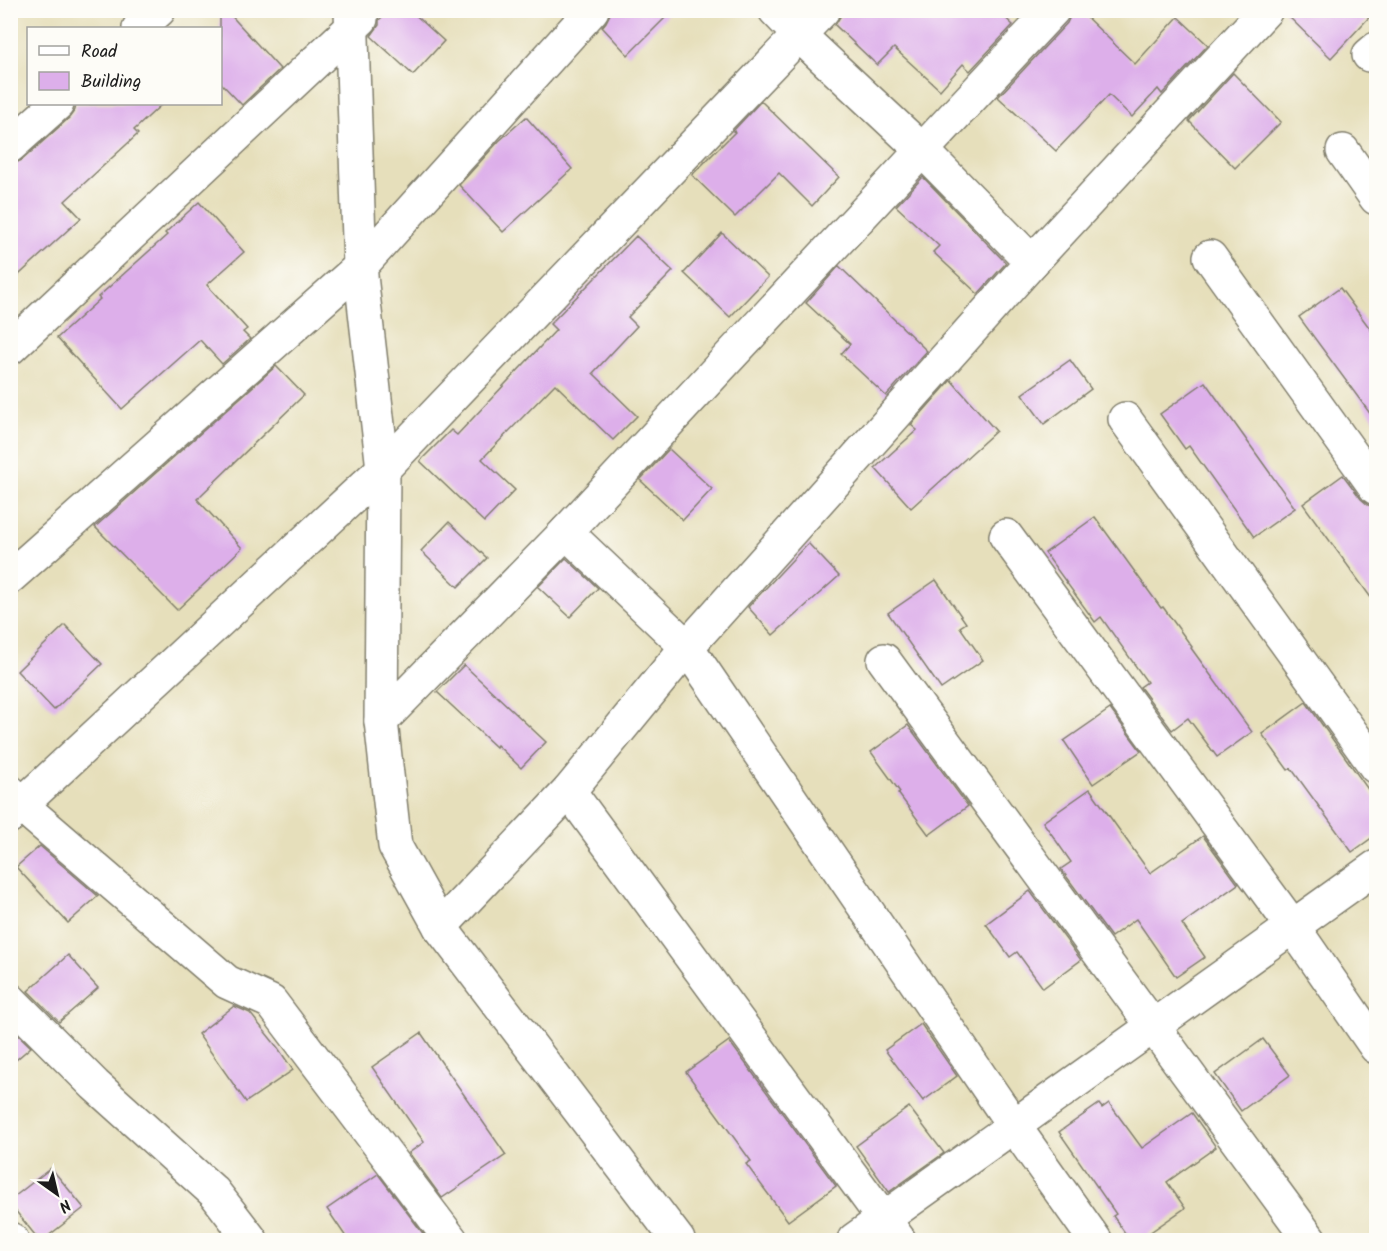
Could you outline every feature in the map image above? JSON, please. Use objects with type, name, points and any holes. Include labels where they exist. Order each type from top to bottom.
[{"type":"street","points":[[140,27],[159,10]]},
{"type":"street","points":[[10,577],[360,267],[592,10]]},
{"type":"street","points":[[775,10],[922,150],[1032,262]]},
{"type":"street","points":[[451,1240],[271,1002],[227,982],[14,804],[383,469],[823,10]]},
{"type":"street","points":[[381,721],[566,532],[1053,10]]},
{"type":"street","points":[[440,927],[569,791],[687,647],[1032,262],[1266,10]]},
{"type":"street","points":[[357,16],[360,267],[383,469],[381,721],[395,846],[440,927],[678,1240]]},
{"type":"street","points":[[10,348],[357,16]]},
{"type":"street","points":[[10,146],[56,105]]},
{"type":"street","points":[[1343,151],[1377,198]]},
{"type":"street","points":[[1210,257],[1377,488]]},
{"type":"street","points":[[1125,419],[1377,767]]},
{"type":"street","points":[[566,532],[687,647],[1014,1126],[1095,1240]]},
{"type":"street","points":[[1006,536],[1293,927],[1377,1047]]},
{"type":"street","points":[[884,660],[1310,1240]]},
{"type":"street","points":[[569,791],[892,1230]]},
{"type":"street","points":[[854,1240],[892,1230],[1014,1126],[1377,867]]},
{"type":"street","points":[[10,1000],[95,1085],[214,1192],[251,1240]]},
{"type":"building","points":[[220,10],[226,10],[280,69],[242,105],[222,84],[222,27],[220,27]]},
{"type":"building","points":[[389,10],[410,10],[444,41],[413,75],[371,36],[379,25],[379,20]]},
{"type":"building","points":[[610,10],[673,10],[628,55],[602,27]]},
{"type":"building","points":[[841,10],[997,10],[1013,25],[970,71],[963,64],[940,90],[894,48],[877,65],[835,25],[841,15]]},
{"type":"building","points":[[1073,10],[1079,10],[1135,64],[1178,17],[1208,45],[1162,94],[1158,89],[1132,117],[1109,95],[1056,151],[998,97],[1067,23]]},
{"type":"building","points":[[1284,10],[1376,10],[1331,58]]},
{"type":"building","points":[[1233,73],[1281,122],[1235,168],[1189,121]]},
{"type":"building","points":[[761,101],[839,177],[812,206],[779,173],[735,217],[692,175],[735,132],[733,131]]},
{"type":"building","points":[[76,105],[161,105],[134,130],[138,134],[65,201],[81,218],[10,283],[10,165],[22,160],[75,110]]},
{"type":"building","points":[[526,117],[572,169],[503,232],[459,185],[499,141]]},
{"type":"building","points":[[923,177],[1006,263],[978,294],[933,252],[939,246],[896,206]]},
{"type":"building","points":[[199,202],[244,252],[207,285],[247,329],[243,332],[250,339],[222,364],[200,340],[122,409],[57,338]]},
{"type":"building","points":[[722,233],[768,277],[730,317],[684,273]]},
{"type":"building","points":[[636,236],[673,271],[628,317],[637,326],[593,373],[637,416],[613,440],[555,384],[482,459],[515,490],[484,522],[420,461],[451,430],[457,435],[556,330],[550,324]]},
{"type":"building","points":[[839,266],[927,351],[886,396],[841,354],[850,344],[806,303]]},
{"type":"building","points":[[1340,288],[1377,338],[1377,423],[1299,317]]},
{"type":"building","points":[[1070,360],[1091,389],[1044,424],[1022,394]]},
{"type":"building","points":[[276,366],[304,395],[197,499],[242,548],[177,610],[95,527]]},
{"type":"building","points":[[951,380],[996,431],[911,508],[875,468],[917,430],[911,425]]},
{"type":"building","points":[[1205,382],[1295,508],[1254,537],[1189,446],[1185,449],[1160,414]]},
{"type":"building","points":[[669,449],[712,489],[683,520],[640,480]]},
{"type":"building","points":[[1343,475],[1361,499],[1377,510],[1377,606],[1303,504]]},
{"type":"building","points":[[1095,517],[1161,608],[1163,607],[1252,732],[1217,757],[1188,718],[1172,730],[1140,687],[1147,682],[1101,617],[1095,622],[1045,553]]},
{"type":"building","points":[[449,522],[487,558],[458,587],[421,551]]},
{"type":"building","points":[[808,543],[839,576],[773,635],[748,607]]},
{"type":"building","points":[[566,558],[598,588],[570,617],[538,587]]},
{"type":"building","points":[[936,580],[966,623],[960,627],[983,660],[941,689],[888,613]]},
{"type":"building","points":[[65,625],[102,664],[54,710],[17,671]]},
{"type":"building","points":[[464,665],[546,742],[521,768],[437,692]]},
{"type":"building","points":[[1306,702],[1377,802],[1377,834],[1352,852],[1291,768],[1288,770],[1262,734]]},
{"type":"building","points":[[1110,709],[1141,751],[1093,784],[1064,741]]},
{"type":"building","points":[[908,725],[968,806],[929,835],[871,752]]},
{"type":"building","points":[[1090,789],[1150,873],[1203,836],[1238,884],[1182,924],[1205,957],[1176,977],[1136,919],[1111,937],[1061,869],[1071,862],[1043,822]]},
{"type":"building","points":[[40,846],[98,896],[68,923],[16,867]]},
{"type":"building","points":[[1030,891],[1081,960],[1043,988],[1017,952],[1010,957],[986,924]]},
{"type":"building","points":[[68,955],[98,988],[59,1022],[28,991]]},
{"type":"building","points":[[234,1006],[250,1013],[293,1070],[246,1102],[198,1034]]},
{"type":"building","points":[[921,1024],[957,1076],[923,1101],[885,1050]]},
{"type":"building","points":[[10,1027],[31,1047],[10,1065]]},
{"type":"building","points":[[421,1033],[506,1155],[442,1198],[409,1153],[424,1142],[372,1067]]},
{"type":"building","points":[[1263,1039],[1290,1075],[1241,1111],[1215,1074]]},
{"type":"building","points":[[729,1041],[836,1186],[788,1221],[746,1164],[751,1161],[686,1072]]},
{"type":"building","points":[[1109,1103],[1142,1148],[1192,1113],[1216,1147],[1167,1182],[1185,1208],[1139,1240],[1130,1240],[1113,1216],[1116,1214],[1059,1132],[1099,1104],[1102,1108]]},
{"type":"building","points":[[909,1107],[944,1153],[889,1192],[856,1146]]},
{"type":"building","points":[[51,1168],[84,1208],[43,1240],[39,1240],[10,1204],[10,1200]]},
{"type":"building","points":[[378,1174],[428,1240],[348,1240],[327,1209]]}]
